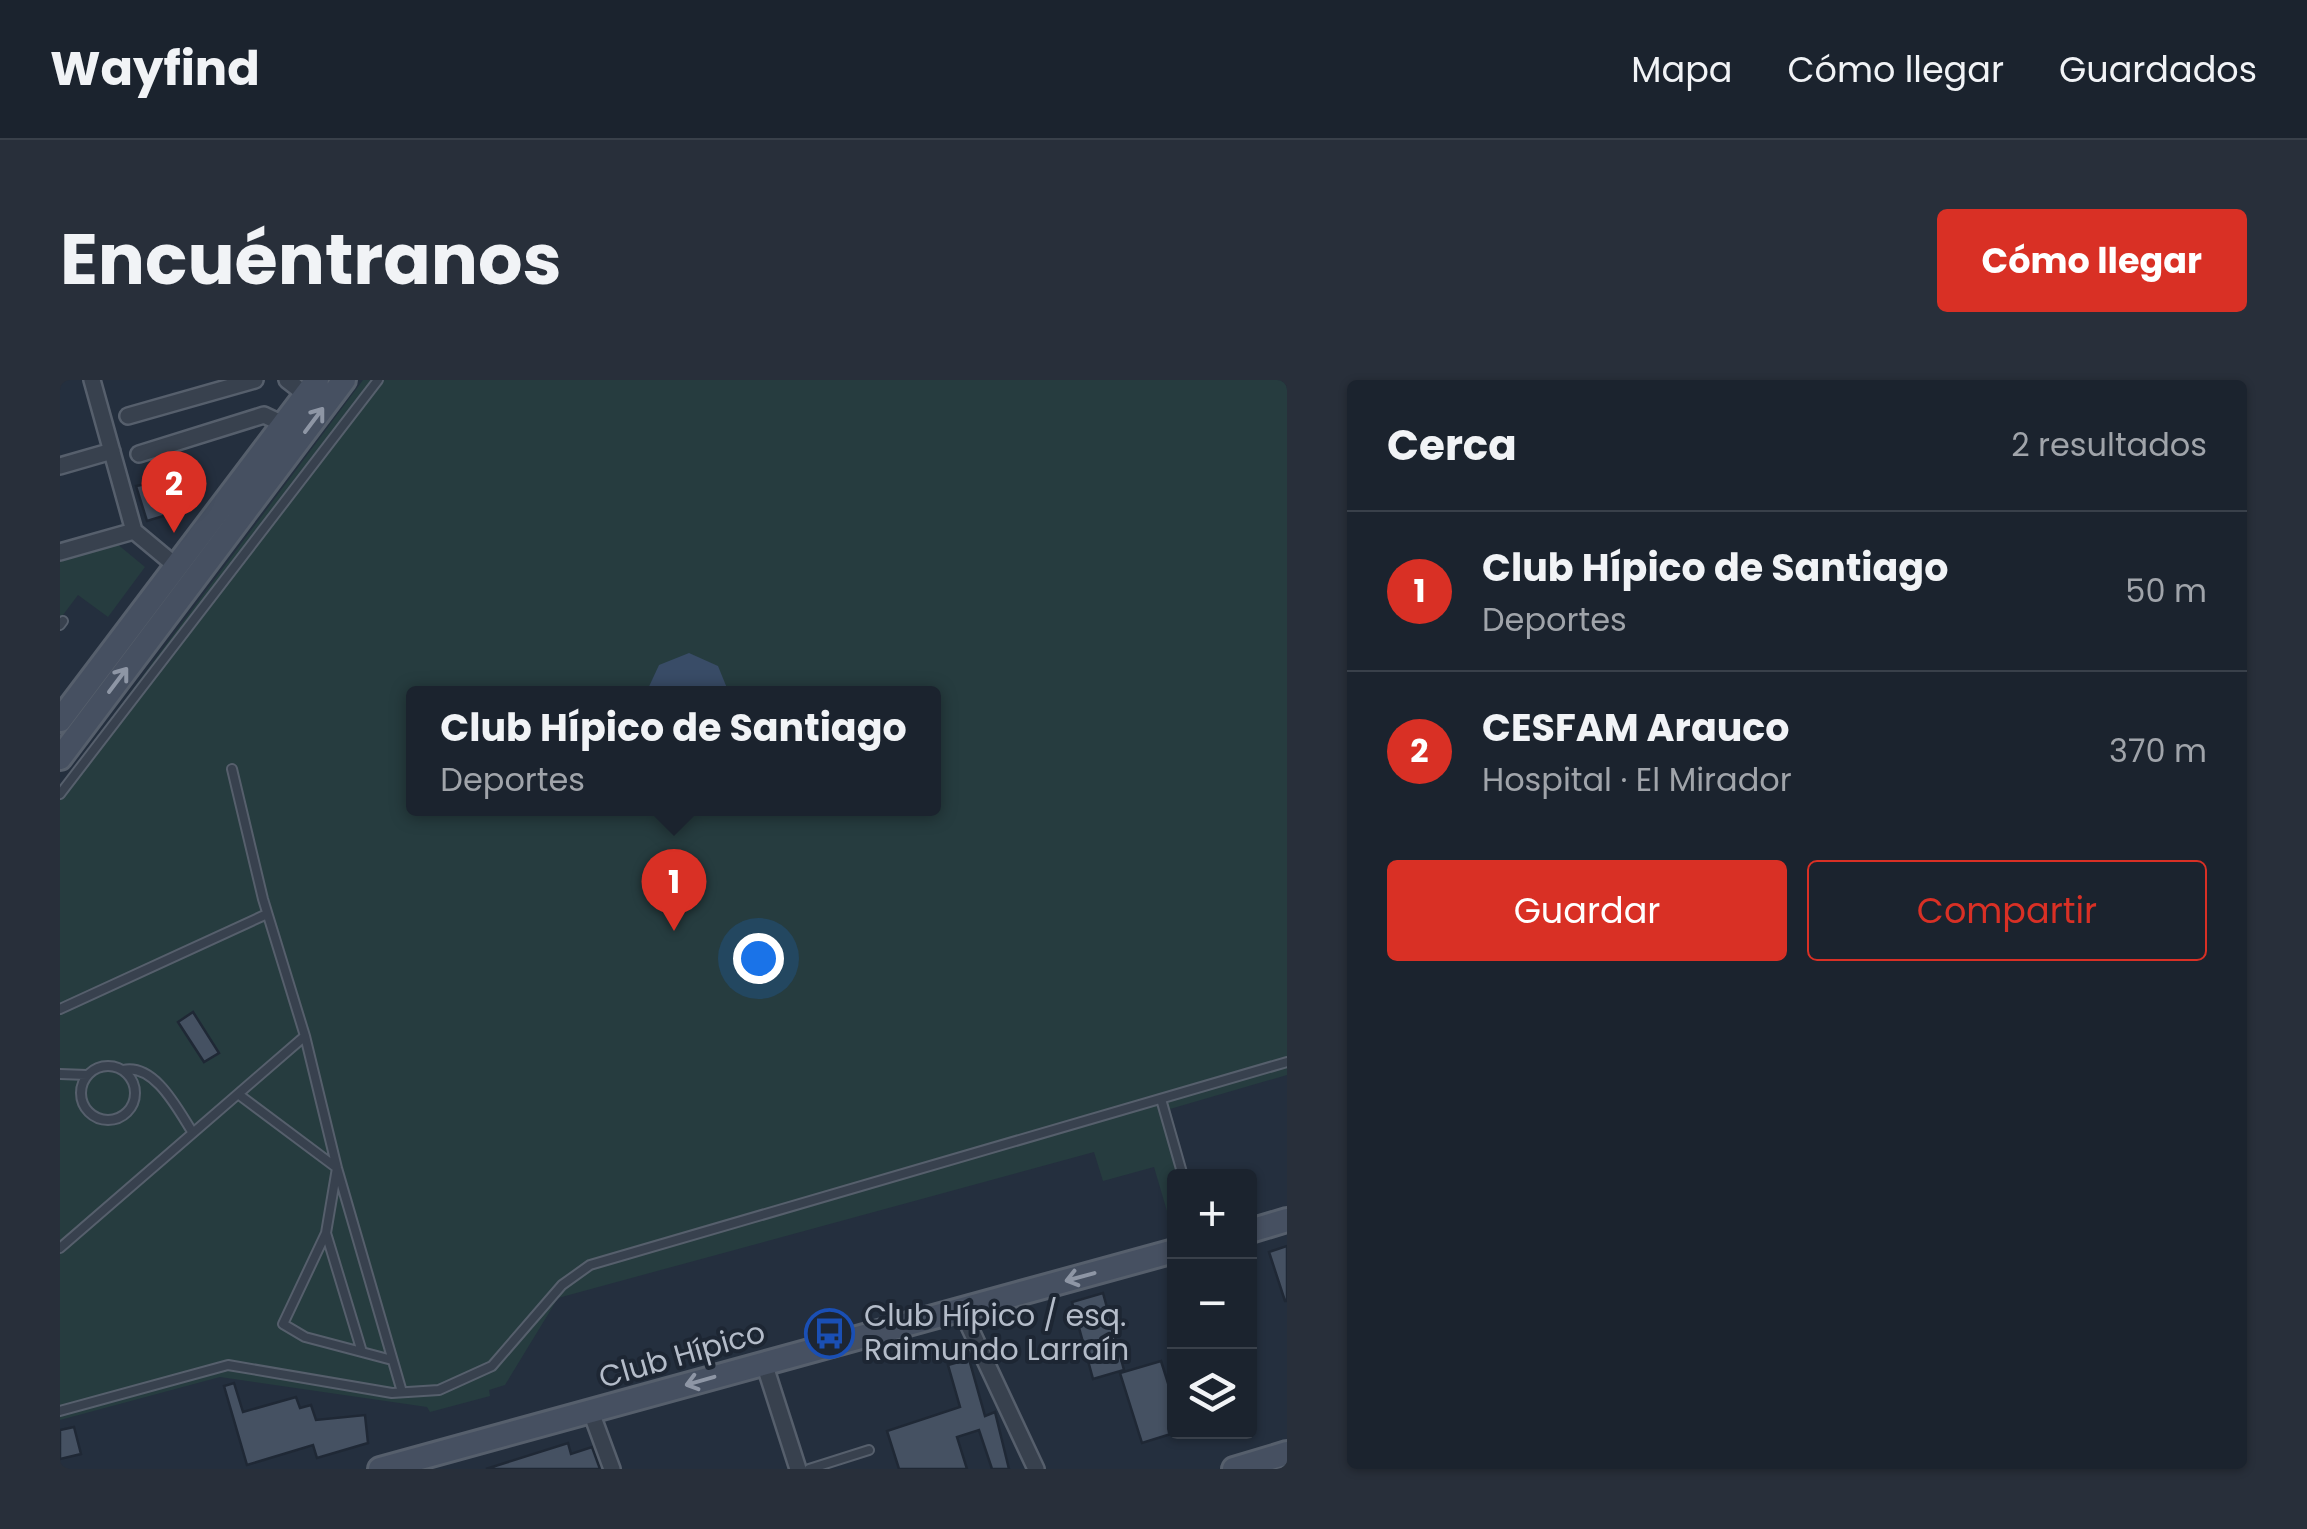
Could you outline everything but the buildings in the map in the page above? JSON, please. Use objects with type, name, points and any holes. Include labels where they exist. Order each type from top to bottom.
[{"type":"main road","points":[[60,720],[156,611],[344,380]]},
{"type":"main road","points":[[60,758],[156,611],[176,566],[282,424],[303,385]]},
{"type":"main road","points":[[1257,1228],[1287,1220]]},
{"type":"main road","name":"Club Hípico","points":[[380,1469],[443,1461],[591,1412],[1167,1253]]},
{"type":"main road","points":[[1234,1469],[1287,1452]]},
{"type":"street","points":[[92,380],[134,531],[176,566]]},
{"type":"street","points":[[128,416],[255,380]]},
{"type":"street","points":[[139,454],[264,415],[282,424]]},
{"type":"street","points":[[60,466],[112,452]]},
{"type":"street","points":[[60,552],[134,531]]},
{"type":"street","points":[[961,1309],[1036,1469]]},
{"type":"street","points":[[764,1364],[798,1469]]},
{"type":"street","points":[[591,1412],[612,1469]]},
{"type":"lane","points":[[60,794],[378,380]]},
{"type":"lane","points":[[232,769],[337,1168],[402,1392]]},
{"type":"lane","points":[[60,1010],[268,914]]},
{"type":"lane","points":[[60,1248],[305,1036]]},
{"type":"lane","points":[[60,1411],[228,1365],[402,1392],[439,1390],[492,1366],[562,1285],[590,1265],[1287,1062]]},
{"type":"lane","points":[[60,1074],[87,1076],[104,1066],[144,1072],[167,1094],[193,1133]]},
{"type":"lane","points":[[87,1076],[81,1094],[85,1106],[100,1119],[113,1120],[130,1110],[135,1098],[132,1079],[123,1070]]},
{"type":"lane","points":[[238,1094],[337,1168]]},
{"type":"lane","points":[[1161,1099],[1180,1169]]},
{"type":"lane","points":[[337,1168],[326,1233],[283,1324],[305,1336],[392,1360]]},
{"type":"lane","points":[[326,1233],[362,1352]]},
{"type":"lane","points":[[809,1469],[869,1450]]},
{"type":"green space","points":[[363,380],[1287,380],[1287,1075],[1170,1109],[1186,1169],[1167,1169],[1167,1211],[1154,1167],[1103,1181],[1094,1152],[558,1298],[505,1385],[489,1390],[490,1396],[430,1412],[427,1407],[220,1377],[60,1420],[60,787]]},
{"type":"green space","points":[[116,543],[145,567],[108,617],[78,595],[60,619],[60,558]]},
{"type":"water","points":[[689,653],[718,666],[726,686],[649,686],[659,665]]},
{"type":"place","name":"CESFAM Arauco","points":[[174,533]]},
{"type":"place","name":"Club Hípico de Santiago","points":[[674,931]]},
{"type":"place","name":"Club Hípico / esq. Raimundo Larraín","points":[[829,1333]]}]
